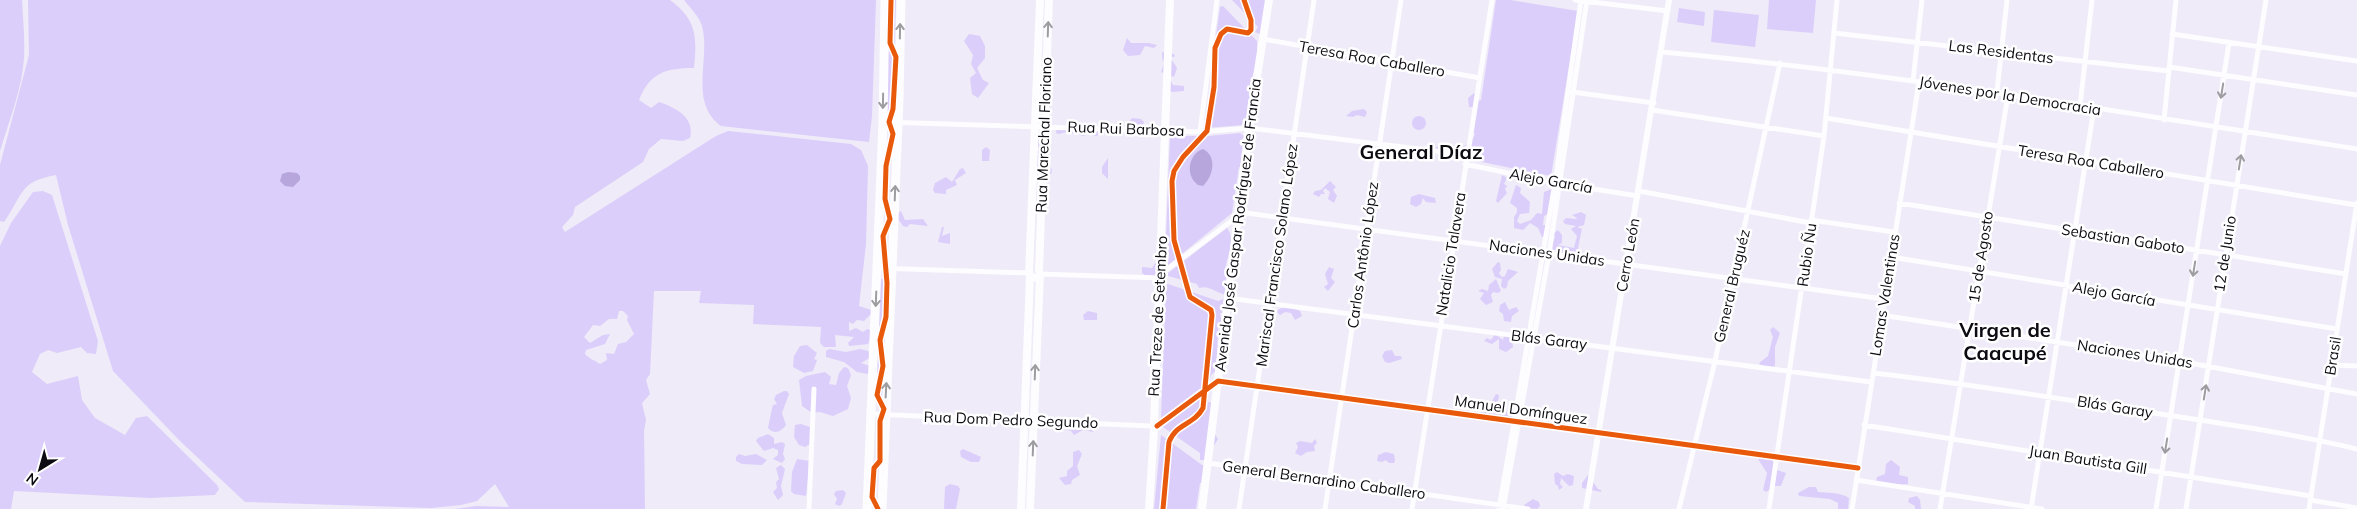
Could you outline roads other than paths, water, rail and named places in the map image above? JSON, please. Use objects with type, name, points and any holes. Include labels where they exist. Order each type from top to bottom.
[{"type":"main road","points":[[867,509],[883,122],[884,0]]},
{"type":"main road","points":[[882,509],[898,122],[901,0]]},
{"type":"main road","name":"Rua Marechal Floriano","points":[[1030,509],[1034,421],[1035,273],[1031,242],[1040,0]]},
{"type":"main road","name":"Rua Marechal Floriano","points":[[1021,509],[1024,421],[1035,273],[1040,242],[1049,0]]},
{"type":"main road","name":"Rua Treze de Setembro","points":[[1149,509],[1161,276],[1170,0]]},
{"type":"main road","name":"Avenida José Gaspar Rodríguez de Francia","points":[[1202,509],[1249,128],[1269,0]]},
{"type":"main road","points":[[1037,82],[1046,82]]},
{"type":"main road","points":[[1031,242],[1040,242]]},
{"type":"main road","points":[[1023,467],[1032,468]]},
{"type":"street","points":[[1200,132],[1216,0]]},
{"type":"street","name":"Mariscal Francisco Solano López","points":[[1239,509],[1314,0]]},
{"type":"street","name":"Carlos Antônio López","points":[[1325,509],[1401,0]]},
{"type":"street","name":"Natalicio Talavera","points":[[1412,509],[1492,0]]},
{"type":"street","points":[[1575,0],[1668,11]]},
{"type":"street","name":"Cerro León","points":[[1586,509],[1654,103],[1669,0]]},
{"type":"street","name":"Rubio Ñu","points":[[1768,509],[1824,136],[1837,0]]},
{"type":"street","name":"Lomas Valentinas","points":[[1852,509],[1910,132],[1922,0]]},
{"type":"street","points":[[1997,91],[2007,0]]},
{"type":"street","points":[[2080,106],[2092,0]]},
{"type":"street","points":[[2164,120],[2176,0]]},
{"type":"street","name":"12 de Junio","points":[[2186,509],[2266,0]]},
{"type":"street","points":[[1501,507],[1546,253],[1584,1]]},
{"type":"street","name":"Las Residentas","points":[[1834,33],[2084,62],[2224,73],[2357,95]]},
{"type":"street","points":[[2172,34],[2357,61]]},
{"type":"street","name":"Teresa Roa Caballero","points":[[1263,39],[1480,78]]},
{"type":"street","name":"12 de Junio","points":[[2156,509],[2229,43]]},
{"type":"street","name":"Jóvenes por la Democracia","points":[[1662,52],[1780,63],[1997,91],[2008,95],[2357,149]]},
{"type":"street","name":"General Bruguéz","points":[[1679,509],[1749,212],[1780,63]]},
{"type":"street","points":[[1571,92],[1654,103]]},
{"type":"street","name":"15 de Agosto","points":[[1940,509],[2008,95]]},
{"type":"street","points":[[2031,508],[2094,108]]},
{"type":"street","points":[[1652,110],[1824,136]]},
{"type":"street","name":"Teresa Roa Caballero","points":[[1826,118],[2357,206]]},
{"type":"street","name":"Rua Rui Barbosa","points":[[883,122],[1200,132],[1249,128]]},
{"type":"street","points":[[1249,128],[1467,155]]},
{"type":"street","name":"Alejo García","points":[[1465,164],[1557,184],[1638,193],[1811,222],[1894,232]]},
{"type":"street","name":"Sebastian Gaboto","points":[[1899,203],[2346,274]]},
{"type":"street","name":"Brasil","points":[[2308,509],[2357,206]]},
{"type":"street","points":[[877,268],[1161,276],[1238,214]]},
{"type":"street","name":"Naciones Unidas","points":[[1238,214],[1282,218],[1884,299]]},
{"type":"street","name":"Alejo García","points":[[1891,257],[2337,329]]},
{"type":"street","name":"Blás Garay","points":[[1228,298],[1871,382]]},
{"type":"street","name":"Naciones Unidas","points":[[1882,315],[2179,361],[2357,394]]},
{"type":"street","points":[[2332,365],[2357,366]]},
{"type":"street","name":"Blás Garay","points":[[1872,373],[1961,383],[2200,420],[2319,440],[2357,449]]},
{"type":"street","points":[[1154,426],[1218,381]]},
{"type":"street","name":"Manuel Domínguez","points":[[1218,381],[1858,468]]},
{"type":"street","points":[[809,509],[814,389]]},
{"type":"street","name":"Rua Dom Pedro Segundo","points":[[871,414],[1154,426]]},
{"type":"street","name":"Juan Bautista Gill","points":[[1864,426],[2191,476],[2357,508]]},
{"type":"street","name":"General Bernardino Caballero","points":[[1208,463],[1414,492],[1501,507],[1528,509]]},
{"type":"street","points":[[1856,480],[2042,509]]},
{"type":"district","name":"General Díaz","points":[[1421,152]]},
{"type":"district","name":"Virgen de Caacupé","points":[[2005,342]]}]
